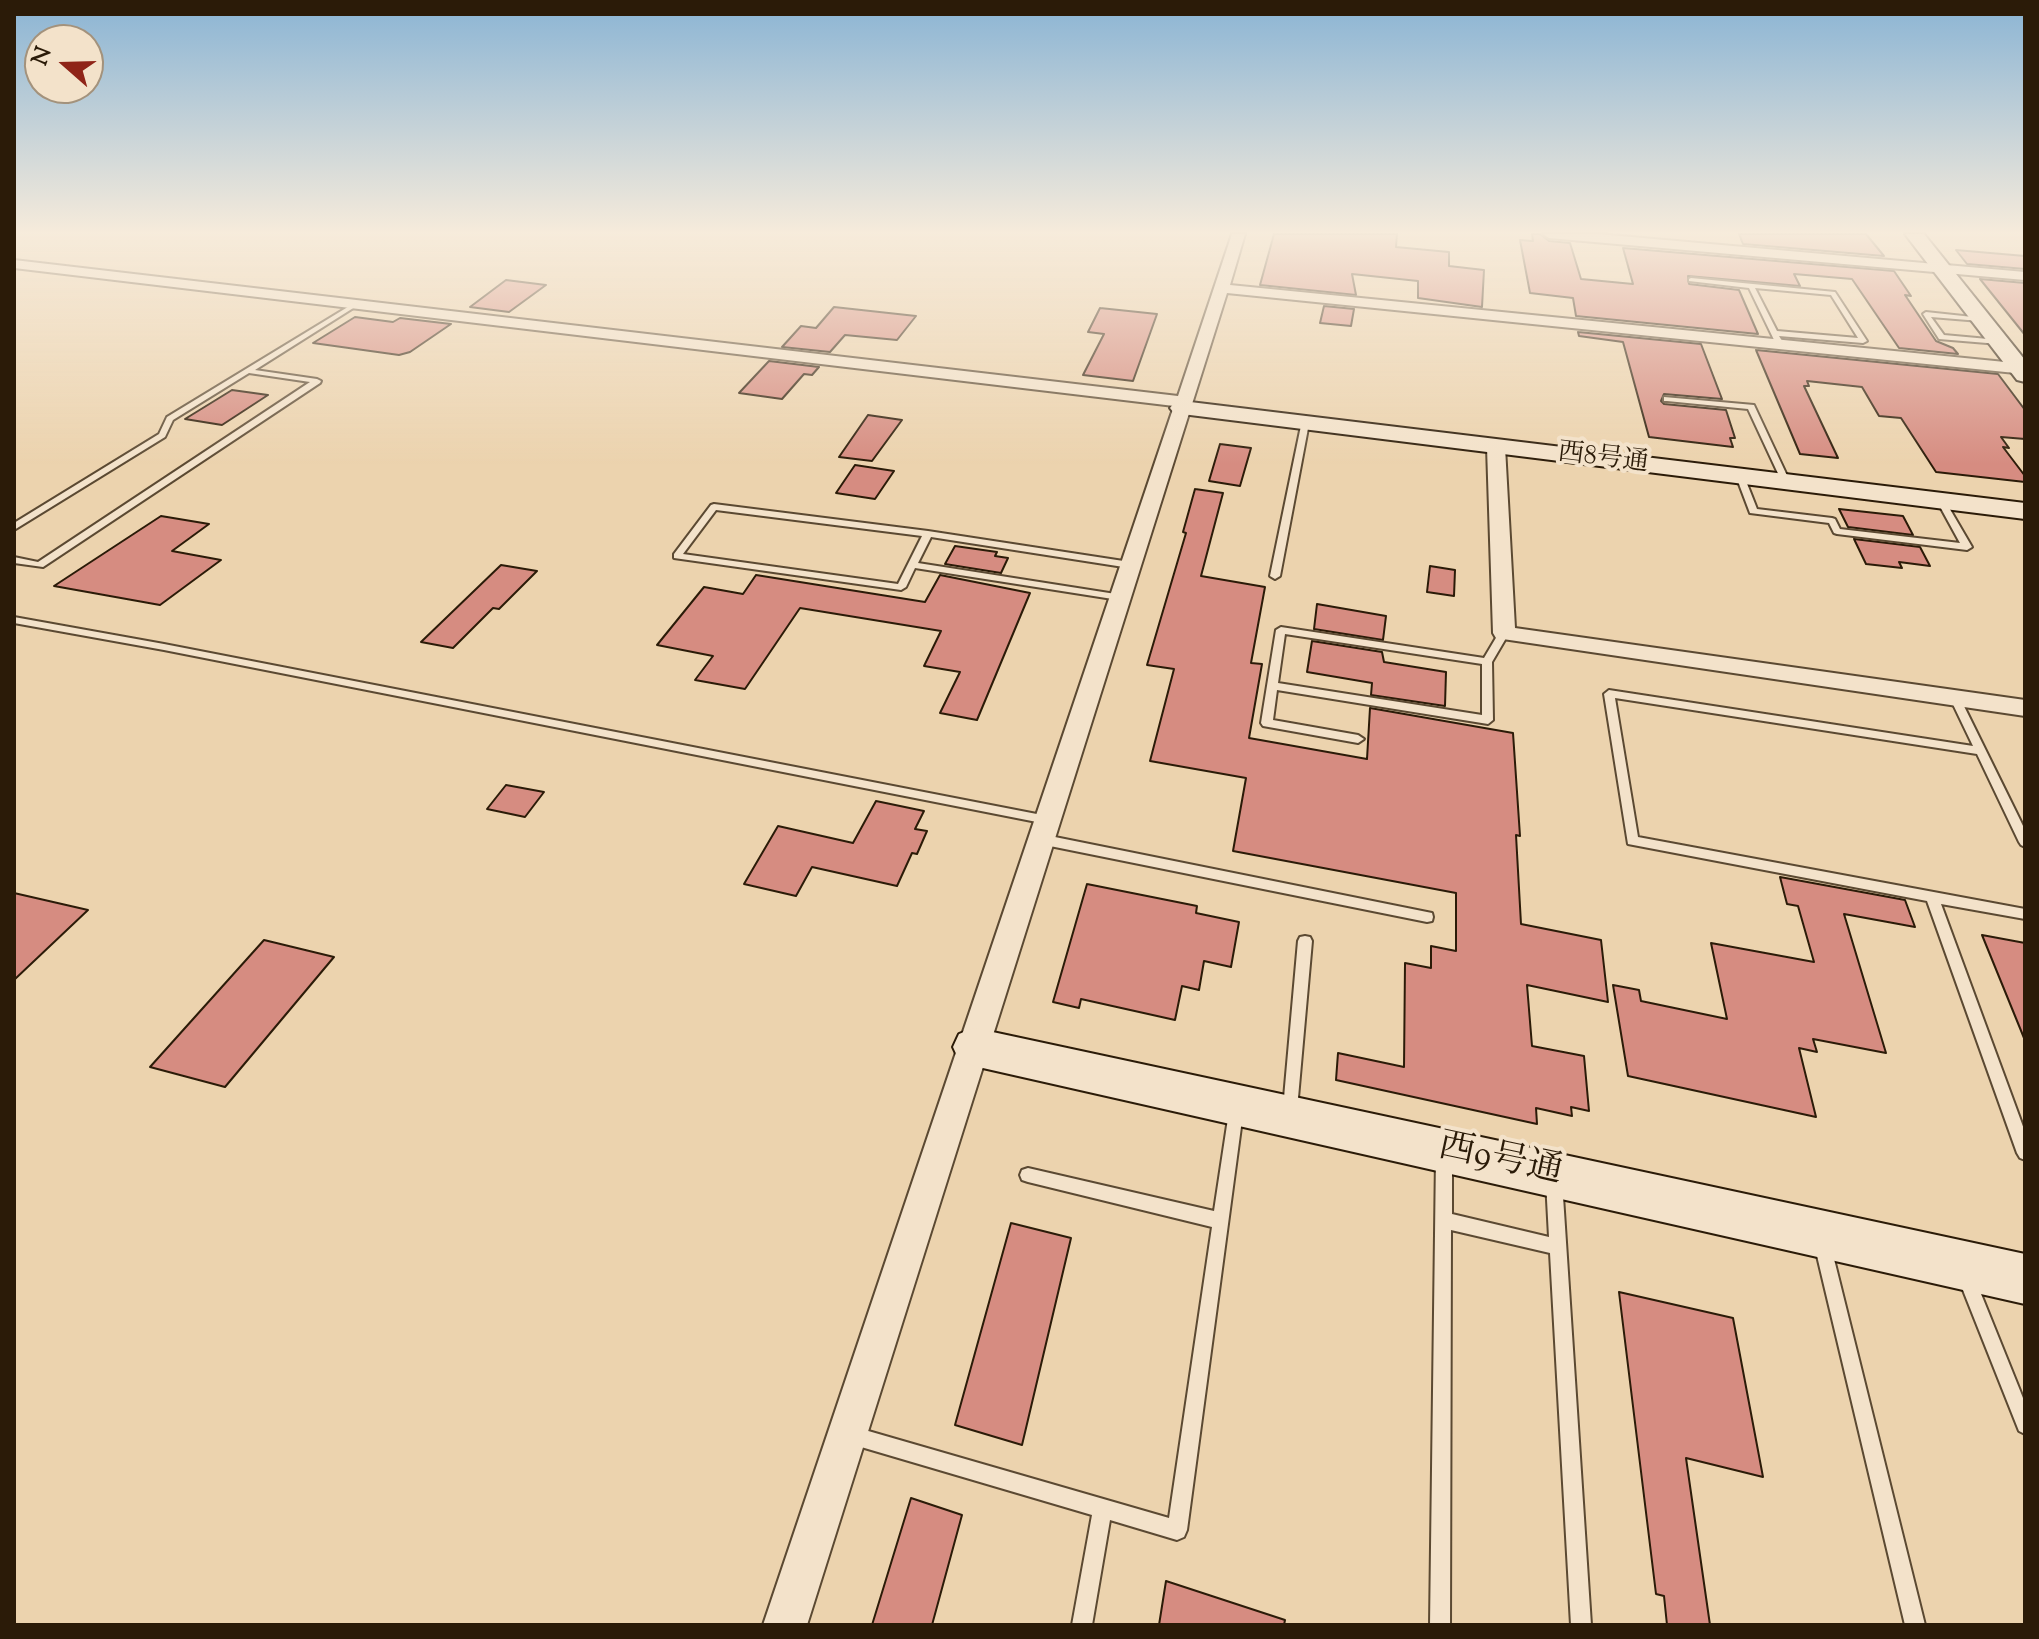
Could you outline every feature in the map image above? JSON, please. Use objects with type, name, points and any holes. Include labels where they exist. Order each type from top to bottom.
[{"type":"street","points":[[409,310],[1182,405]]},
{"type":"street","points":[[785,1625],[1214,310]]},
{"type":"street","points":[[1471,310],[1777,338],[2023,371]]},
{"type":"street","points":[[1973,310],[2023,371]]},
{"type":"street","name":"西8号通","points":[[1182,405],[1305,423],[2025,511]]},
{"type":"street","points":[[1496,447],[1504,633],[2025,708]]},
{"type":"street","name":"西9号通","points":[[974,1047],[2025,1279]]},
{"type":"lane","points":[[14,527],[162,435],[170,419],[345,310]]},
{"type":"lane","points":[[1763,310],[1777,338],[1863,341],[1844,310]]},
{"type":"lane","points":[[1980,319],[1926,314],[1942,337],[1999,342]]},
{"type":"lane","points":[[14,560],[40,565],[317,381],[247,371]]},
{"type":"lane","points":[[1667,399],[1751,407],[1786,482]]},
{"type":"lane","points":[[1275,576],[1305,423]]},
{"type":"lane","points":[[1740,476],[1753,511],[1832,521],[1837,531],[1967,547],[1941,501]]},
{"type":"lane","points":[[928,534],[901,587],[677,556],[714,507],[928,534],[1130,565]]},
{"type":"lane","points":[[912,565],[1119,597]]},
{"type":"lane","points":[[14,620],[164,647],[1043,829],[1427,917]]},
{"type":"lane","points":[[1358,739],[1267,723],[1281,630],[1487,662]]},
{"type":"lane","points":[[1274,686],[1488,720],[1487,662],[1504,633]]},
{"type":"lane","points":[[1982,751],[1609,694],[1632,841],[2025,914]]},
{"type":"lane","points":[[1955,698],[2025,842]]},
{"type":"lane","points":[[1932,897],[2025,1153]]},
{"type":"lane","points":[[1289,1116],[1305,941]]},
{"type":"lane","points":[[848,1434],[1177,1530],[1237,1105]]},
{"type":"lane","points":[[1440,1625],[1444,1150]]},
{"type":"lane","points":[[1554,1174],[1581,1625]]},
{"type":"lane","points":[[1028,1175],[1221,1221]]},
{"type":"lane","points":[[1444,1220],[1558,1247]]},
{"type":"lane","points":[[1820,1233],[1915,1625]]},
{"type":"lane","points":[[1961,1265],[2025,1425]]},
{"type":"lane","points":[[1082,1625],[1103,1508]]},
{"type":"building","points":[[831,310],[916,316],[897,340],[845,335],[830,352],[782,347],[801,326],[816,328]]},
{"type":"building","points":[[1099,310],[1157,314],[1133,381],[1083,375],[1104,334],[1088,332]]},
{"type":"building","points":[[1323,310],[1354,310],[1351,326],[1320,323]]},
{"type":"building","points":[[1575,310],[1748,310],[1758,334],[1576,316]]},
{"type":"building","points":[[1873,310],[1915,310],[1936,341],[1953,348],[1958,354],[1899,348]]},
{"type":"building","points":[[2005,310],[2025,310],[2025,335]]},
{"type":"building","points":[[355,317],[451,324],[410,352],[399,355],[313,343]]},
{"type":"building","points":[[1578,332],[1701,344],[1722,399],[1664,394],[1661,401],[1664,404],[1726,410],[1735,438],[1730,438],[1733,447],[1649,437],[1623,342],[1579,336]]},
{"type":"building","points":[[1756,350],[1998,374],[2025,410],[2025,439],[2001,437],[2009,448],[2003,447],[2025,476],[2025,482],[1936,472],[1901,418],[1879,416],[1862,387],[1807,381],[1809,386],[1804,386],[1838,458],[1800,454]]},
{"type":"building","points":[[769,361],[819,367],[812,375],[804,374],[782,399],[739,393]]},
{"type":"building","points":[[232,390],[268,395],[222,425],[185,419]]},
{"type":"building","points":[[868,415],[902,420],[872,461],[839,457]]},
{"type":"building","points":[[1220,444],[1251,448],[1240,486],[1209,481]]},
{"type":"building","points":[[855,465],[894,471],[875,499],[836,493]]},
{"type":"building","points":[[1195,489],[1223,493],[1201,576],[1265,587],[1251,663],[1262,664],[1249,738],[1367,759],[1370,708],[1513,733],[1520,836],[1516,835],[1521,924],[1601,940],[1608,1002],[1527,985],[1532,1046],[1584,1056],[1589,1111],[1571,1107],[1572,1116],[1536,1108],[1537,1124],[1336,1080],[1338,1053],[1404,1067],[1405,963],[1431,968],[1431,946],[1456,951],[1456,893],[1233,851],[1246,778],[1150,761],[1174,669],[1147,665],[1186,533],[1183,532]]},
{"type":"building","points":[[1839,509],[1903,516],[1913,535],[1848,527]]},
{"type":"building","points":[[161,516],[209,524],[172,551],[221,560],[160,605],[54,586]]},
{"type":"building","points":[[1854,539],[1920,547],[1930,566],[1899,562],[1902,568],[1866,564]]},
{"type":"building","points":[[955,546],[997,552],[995,556],[1008,558],[1001,573],[945,564]]},
{"type":"building","points":[[501,565],[537,571],[499,609],[493,608],[453,648],[421,642]]},
{"type":"building","points":[[1430,566],[1455,570],[1454,596],[1427,592]]},
{"type":"building","points":[[756,575],[925,602],[940,575],[1030,593],[977,720],[940,713],[960,672],[924,666],[941,631],[800,608],[745,689],[695,680],[713,656],[657,645],[704,587],[743,594]]},
{"type":"building","points":[[1317,604],[1386,616],[1383,640],[1314,629]]},
{"type":"building","points":[[1312,641],[1382,652],[1384,662],[1446,672],[1445,706],[1371,695],[1372,683],[1307,672]]},
{"type":"building","points":[[506,785],[544,792],[525,817],[487,809]]},
{"type":"building","points":[[876,801],[924,811],[915,829],[927,831],[917,854],[912,853],[897,886],[812,867],[796,896],[744,884],[778,826],[853,843]]},
{"type":"building","points":[[1780,877],[1905,900],[1915,927],[1844,914],[1886,1053],[1813,1039],[1817,1052],[1799,1048],[1816,1117],[1628,1076],[1613,985],[1639,990],[1641,1001],[1727,1019],[1711,943],[1814,962],[1798,906],[1787,904]]},
{"type":"building","points":[[1087,884],[1197,906],[1196,913],[1239,922],[1231,967],[1204,961],[1199,990],[1182,986],[1175,1020],[1081,999],[1079,1008],[1053,1002]]},
{"type":"building","points":[[14,893],[88,910],[14,980]]},
{"type":"building","points":[[1982,935],[2025,943],[2025,1038],[2024,1038]]},
{"type":"building","points":[[264,940],[334,957],[225,1087],[150,1067]]},
{"type":"building","points":[[1011,1223],[1071,1238],[1022,1445],[955,1425]]},
{"type":"building","points":[[1619,1292],[1733,1318],[1763,1477],[1686,1458],[1710,1625],[1667,1625],[1664,1596],[1656,1594]]},
{"type":"building","points":[[911,1498],[962,1515],[932,1625],[872,1625]]},
{"type":"building","points":[[1166,1581],[1285,1620],[1284,1625],[1159,1625]]}]
